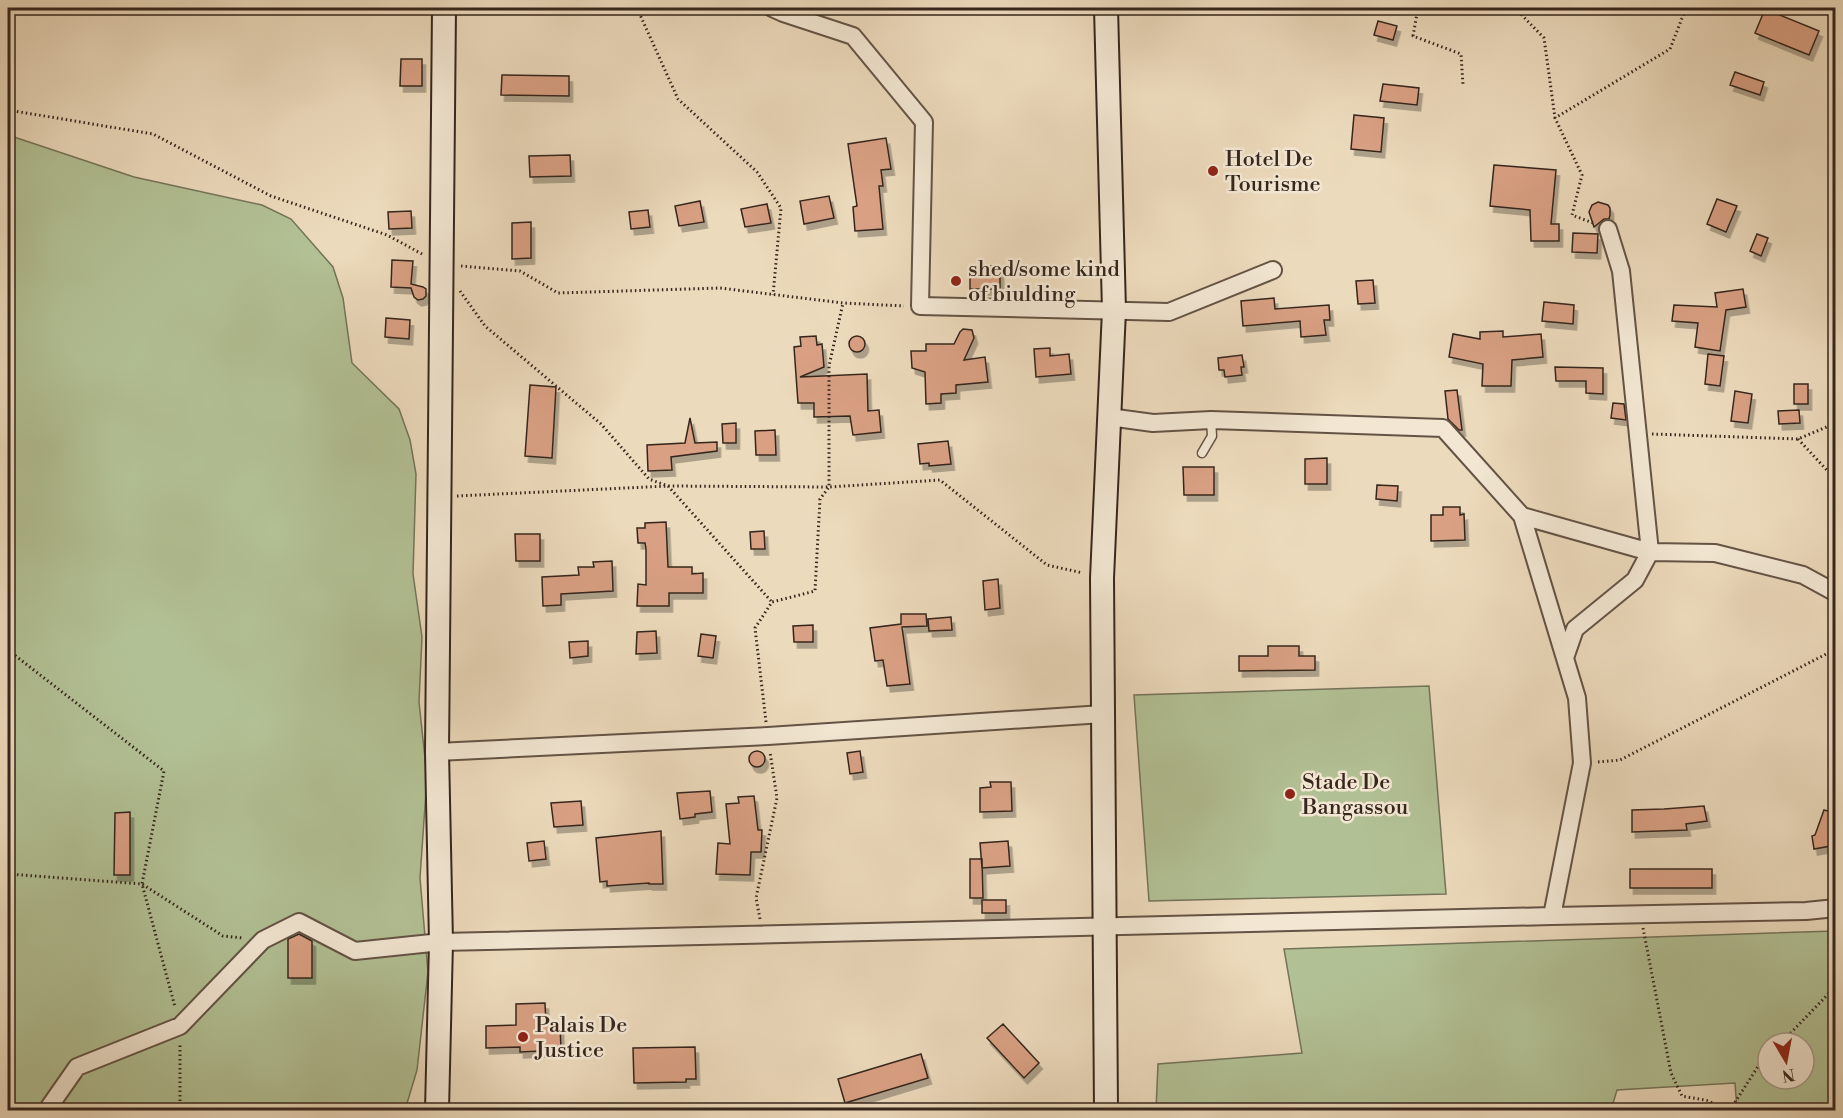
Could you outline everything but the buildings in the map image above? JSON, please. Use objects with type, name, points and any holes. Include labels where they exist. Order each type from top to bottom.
[{"type":"main road","points":[[437,1110],[441,942],[437,752],[444,8]]},
{"type":"main road","points":[[1106,8],[1114,310],[1102,578],[1106,1110]]},
{"type":"street","points":[[780,10],[853,36],[924,123],[920,306],[1168,312],[1273,270],[1174,310]]},
{"type":"street","points":[[1565,658],[1575,629],[1635,580],[1650,552],[1621,271],[1608,229]]},
{"type":"street","points":[[1109,417],[1153,423],[1211,420],[1443,428],[1522,516],[1577,698],[1582,763],[1552,916]]},
{"type":"street","points":[[1522,516],[1650,552],[1715,553],[1803,575],[1836,593]]},
{"type":"street","points":[[437,752],[768,736],[1103,714]]},
{"type":"street","points":[[47,1110],[77,1067],[180,1026],[263,939],[300,922],[355,951],[441,942],[1806,911],[1836,908]]},
{"type":"street","points":[[1806,911],[1836,914]]},
{"type":"lane","points":[[1202,453],[1212,436],[1211,420]]},
{"type":"path","points":[[637,8],[678,99],[758,172],[781,208],[773,295]]},
{"type":"path","points":[[1418,8],[1413,36],[1461,54],[1463,85]]},
{"type":"path","points":[[1515,8],[1545,38],[1555,118],[1582,175],[1572,215],[1608,229]]},
{"type":"path","points":[[1555,118],[1670,49],[1686,8]]},
{"type":"path","points":[[8,110],[153,134],[271,196],[387,236],[442,264],[520,271],[558,292],[720,288],[843,303],[920,306]]},
{"type":"path","points":[[460,291],[485,326],[601,424],[649,479],[668,486],[772,602]]},
{"type":"path","points":[[763,935],[756,898],[777,798],[754,628],[772,602],[815,591],[820,499],[829,487],[828,366],[843,303]]},
{"type":"path","points":[[1638,434],[1798,439],[1836,423]]},
{"type":"path","points":[[1798,439],[1836,480]]},
{"type":"path","points":[[440,497],[668,486],[829,487],[940,480],[1047,565],[1102,578]]},
{"type":"path","points":[[1582,763],[1620,760],[1836,649]]},
{"type":"path","points":[[8,650],[164,771],[142,884],[180,1026],[180,1110]]},
{"type":"path","points":[[8,874],[142,884],[223,936],[263,939]]},
{"type":"path","points":[[1640,915],[1671,1074],[1682,1096],[1710,1101],[1718,1110]]},
{"type":"path","points":[[1793,1031],[1836,986]]},
{"type":"path","points":[[1730,1110],[1756,1070]]},
{"type":"green space","points":[[8,135],[134,177],[262,205],[291,219],[333,267],[343,298],[352,363],[399,409],[410,440],[416,474],[413,574],[422,637],[419,702],[427,777],[420,878],[428,972],[417,1070],[405,1110],[8,1110]]},
{"type":"green space","name":"Stade De Bangassou","points":[[1429,686],[1446,894],[1149,901],[1134,695]]},
{"type":"green space","points":[[1835,931],[1835,1110],[1737,1110],[1735,1083],[1617,1090],[1611,1110],[1156,1110],[1158,1064],[1302,1053],[1284,949]]},
{"type":"place","name":"Hotel De Tourisme","points":[[1213,171]]},
{"type":"place","name":"shed/some kind of biulding","points":[[956,281]]},
{"type":"place","name":"Stade De Bangassou","points":[[1290,794]]},
{"type":"place","name":"Palais De Justice","points":[[523,1037]]}]
